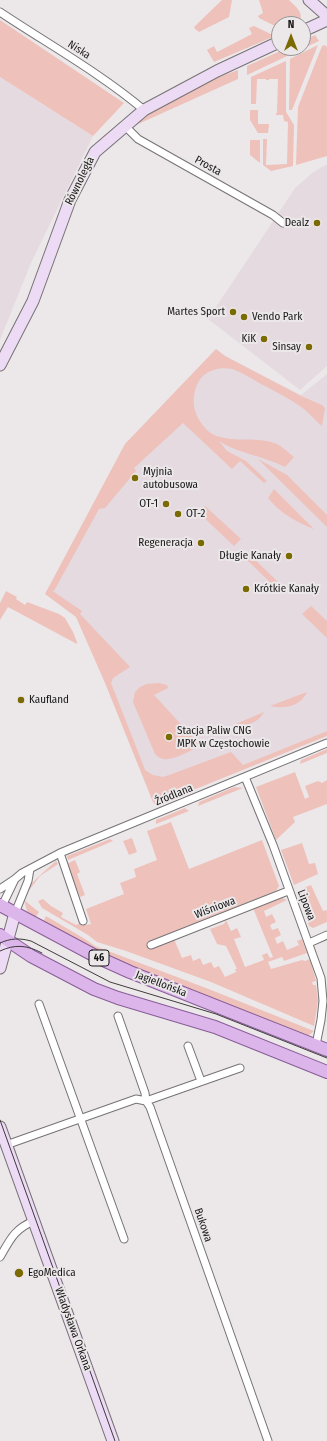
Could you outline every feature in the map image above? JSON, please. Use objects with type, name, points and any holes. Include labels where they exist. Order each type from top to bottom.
[{"type":"main road","name":"Jagiellońska","points":[[1,907],[99,958],[130,972],[321,1048]]},
{"type":"main road","points":[[4,938],[31,956],[94,989],[118,998],[215,1027],[327,1072]]},
{"type":"street","points":[[309,0],[327,16]]},
{"type":"street","name":"Niska","points":[[0,12],[81,64],[144,110]]},
{"type":"street","points":[[311,27],[327,20]]},
{"type":"street","name":"Równoległa","points":[[0,365],[33,302],[70,200],[95,152],[144,110],[217,71],[271,46]]},
{"type":"street","name":"Prosta","points":[[125,126],[138,139],[273,215],[283,223]]},
{"type":"street","name":"Źródlana","points":[[0,889],[22,873],[60,853],[327,743]]},
{"type":"street","name":"Lipowa","points":[[245,778],[273,845],[288,891],[321,978],[323,1001],[321,1048]]},
{"type":"street","points":[[60,853],[83,921]]},
{"type":"street","points":[[0,968],[4,938],[28,881],[30,869]]},
{"type":"street","points":[[1,907],[15,879]]},
{"type":"street","name":"Wiśniowa","points":[[151,945],[288,891]]},
{"type":"street","points":[[309,943],[327,935]]},
{"type":"street","points":[[40,1004],[124,1239]]},
{"type":"street","name":"Bukowa","points":[[118,1016],[145,1093],[146,1100],[150,1107],[268,1441]]},
{"type":"street","points":[[188,1046],[201,1081]]},
{"type":"street","points":[[6,1145],[136,1099],[146,1100],[240,1068]]},
{"type":"street","name":"Władysława Orkana","points":[[0,1127],[113,1441]]},
{"type":"street","points":[[0,1257],[12,1235],[23,1226],[34,1221]]},
{"type":"shaded area","points":[[222,0],[232,0],[229,17],[199,32],[194,28],[195,26]]},
{"type":"shaded area","points":[[259,0],[289,0],[297,8],[301,16],[271,16],[271,24],[259,18],[258,16],[263,13]]},
{"type":"shaded area","points":[[0,20],[124,103],[93,136],[0,77]]},
{"type":"shaded area","points":[[254,26],[271,34],[271,38],[214,62],[207,50],[214,46],[217,52],[252,34],[249,28]]},
{"type":"shaded area","points":[[315,35],[319,41],[311,45],[311,37]]},
{"type":"shaded area","points":[[318,45],[292,110],[289,110],[290,59],[296,56],[311,56],[311,48]]},
{"type":"shaded area","points":[[325,45],[327,47],[327,156],[296,165],[298,107],[322,46]]},
{"type":"shaded area","points":[[271,55],[287,56],[247,75],[247,66]]},
{"type":"shaded area","points":[[286,61],[286,112],[294,125],[293,166],[271,171],[263,165],[263,139],[267,139],[266,165],[287,164],[288,122],[284,121],[283,115],[276,115],[278,79],[257,79],[256,104],[251,104],[251,77]]},
{"type":"shaded area","points":[[238,70],[238,79],[136,125],[135,124],[163,103],[195,86]]},
{"type":"shaded area","points":[[0,77],[93,136],[31,263],[0,340]]},
{"type":"shaded area","points":[[250,110],[258,110],[258,124],[269,124],[268,133],[258,133],[250,120]]},
{"type":"shaded area","points":[[250,140],[260,140],[260,163],[250,155]]},
{"type":"shaded area","points":[[327,164],[327,366],[300,390],[208,319],[295,188],[312,173]]},
{"type":"shaded area","points":[[216,349],[225,356],[301,395],[327,374],[327,731],[153,802],[87,637],[73,610],[45,594],[125,444]]},
{"type":"shaded area","points":[[216,349],[225,356],[301,396],[322,405],[325,408],[322,426],[304,409],[295,403],[240,372],[226,368],[214,370],[204,375],[197,385],[194,396],[194,406],[199,420],[205,428],[212,434],[229,439],[268,441],[284,448],[294,457],[285,467],[235,449],[219,441],[227,451],[246,461],[267,481],[264,483],[240,461],[232,469],[183,423],[134,468],[136,471],[105,508],[99,509],[54,591],[51,590],[82,611],[80,614],[130,667],[113,678],[111,683],[145,770],[153,775],[163,777],[231,752],[243,765],[327,731],[327,736],[156,805],[153,802],[105,683],[76,617],[45,594],[125,444]]},
{"type":"shaded area","points":[[258,459],[287,475],[327,515],[327,527]]},
{"type":"shaded area","points":[[274,489],[314,529],[301,524],[272,503],[268,498]]},
{"type":"shaded area","points":[[205,506],[241,539],[234,546],[199,513]]},
{"type":"shaded area","points":[[248,553],[277,581],[273,585],[244,557]]},
{"type":"shaded area","points":[[6,591],[17,597],[16,599],[25,605],[27,602],[59,614],[65,618],[73,632],[77,644],[8,607],[0,620],[0,603]]},
{"type":"shaded area","points":[[311,606],[327,621],[327,638],[302,614]]},
{"type":"shaded area","points":[[158,683],[167,685],[168,688],[154,695],[201,746],[177,757],[167,759],[160,758],[155,754],[133,702],[135,692],[140,687],[147,684]]},
{"type":"shaded area","points":[[307,692],[300,701],[292,706],[270,706]]},
{"type":"shaded area","points":[[264,712],[261,717],[249,724],[231,726]]},
{"type":"shaded area","points":[[327,749],[327,753],[300,764],[301,760]]},
{"type":"shaded area","points":[[295,772],[305,799],[309,797],[305,786],[318,781],[322,783],[327,780],[327,804],[293,817],[295,822],[276,840],[256,787]]},
{"type":"shaded area","points":[[234,787],[243,788],[198,806],[199,802]]},
{"type":"shaded area","points":[[185,808],[189,811],[156,824],[156,820]]},
{"type":"shaded area","points":[[171,822],[189,869],[262,840],[279,886],[276,891],[147,942],[150,949],[174,939],[182,958],[191,955],[193,961],[200,958],[203,965],[211,962],[214,968],[219,966],[225,977],[236,972],[235,969],[237,969],[226,946],[217,944],[210,929],[224,924],[226,920],[231,931],[237,928],[241,937],[234,939],[245,967],[264,960],[262,955],[267,953],[270,958],[273,957],[253,908],[280,897],[287,900],[264,911],[266,917],[272,914],[276,922],[270,925],[272,930],[278,928],[281,935],[275,938],[277,944],[283,941],[287,950],[299,945],[297,941],[302,939],[307,953],[284,961],[282,957],[268,962],[271,969],[310,959],[316,981],[312,982],[313,985],[316,985],[318,1001],[314,1026],[211,982],[97,942],[88,935],[42,908],[38,901],[43,899],[63,913],[61,917],[76,925],[80,923],[86,925],[91,924],[86,909],[124,894],[120,883],[136,877],[134,869],[157,860],[147,831]]},
{"type":"shaded area","points":[[132,838],[137,852],[129,855],[123,841]]},
{"type":"shaded area","points":[[110,839],[113,841],[68,860],[67,856]]},
{"type":"shaded area","points":[[302,843],[309,864],[315,863],[318,874],[294,885],[281,850]]},
{"type":"shaded area","points":[[75,860],[80,872],[77,874],[85,895],[80,897],[67,864]]},
{"type":"shaded area","points":[[56,861],[58,864],[40,876],[27,893],[25,891],[37,878]]},
{"type":"shaded area","points":[[311,885],[323,911],[327,910],[327,922],[313,928],[309,926],[296,891]]},
{"type":"shaded area","points":[[24,900],[39,912],[35,918],[27,911]]},
{"type":"shaded area","points":[[46,916],[95,946],[314,1031],[309,1035],[303,1035],[112,959],[43,922]]},
{"type":"tram line","points":[[0,943],[16,939],[31,941],[110,982],[216,1014],[327,1058]]},
{"type":"tram line","points":[[0,951],[11,947],[21,946],[31,948],[42,953]]},
{"type":"tram line","points":[[0,1120],[115,1441]]},
{"type":"place","name":"Dealz","points":[[317,223]]},
{"type":"place","name":"Martes Sport","points":[[233,312]]},
{"type":"place","name":"Vendo Park","points":[[244,317]]},
{"type":"place","name":"KiK","points":[[264,339]]},
{"type":"place","name":"Sinsay","points":[[309,347]]},
{"type":"place","name":"Myjnia autobusowa","points":[[135,478]]},
{"type":"place","name":"OT-1","points":[[166,504]]},
{"type":"place","name":"OT-2","points":[[178,514]]},
{"type":"place","name":"Regeneracja","points":[[201,543]]},
{"type":"place","name":"Długie Kanały","points":[[289,556]]},
{"type":"place","name":"Krótkie Kanały","points":[[246,589]]},
{"type":"place","name":"Kaufland","points":[[21,700]]},
{"type":"place","name":"Stacja Paliw CNG MPK w Częstochowie","points":[[169,737]]},
{"type":"place","name":"EgoMedica","points":[[19,1273]]}]
